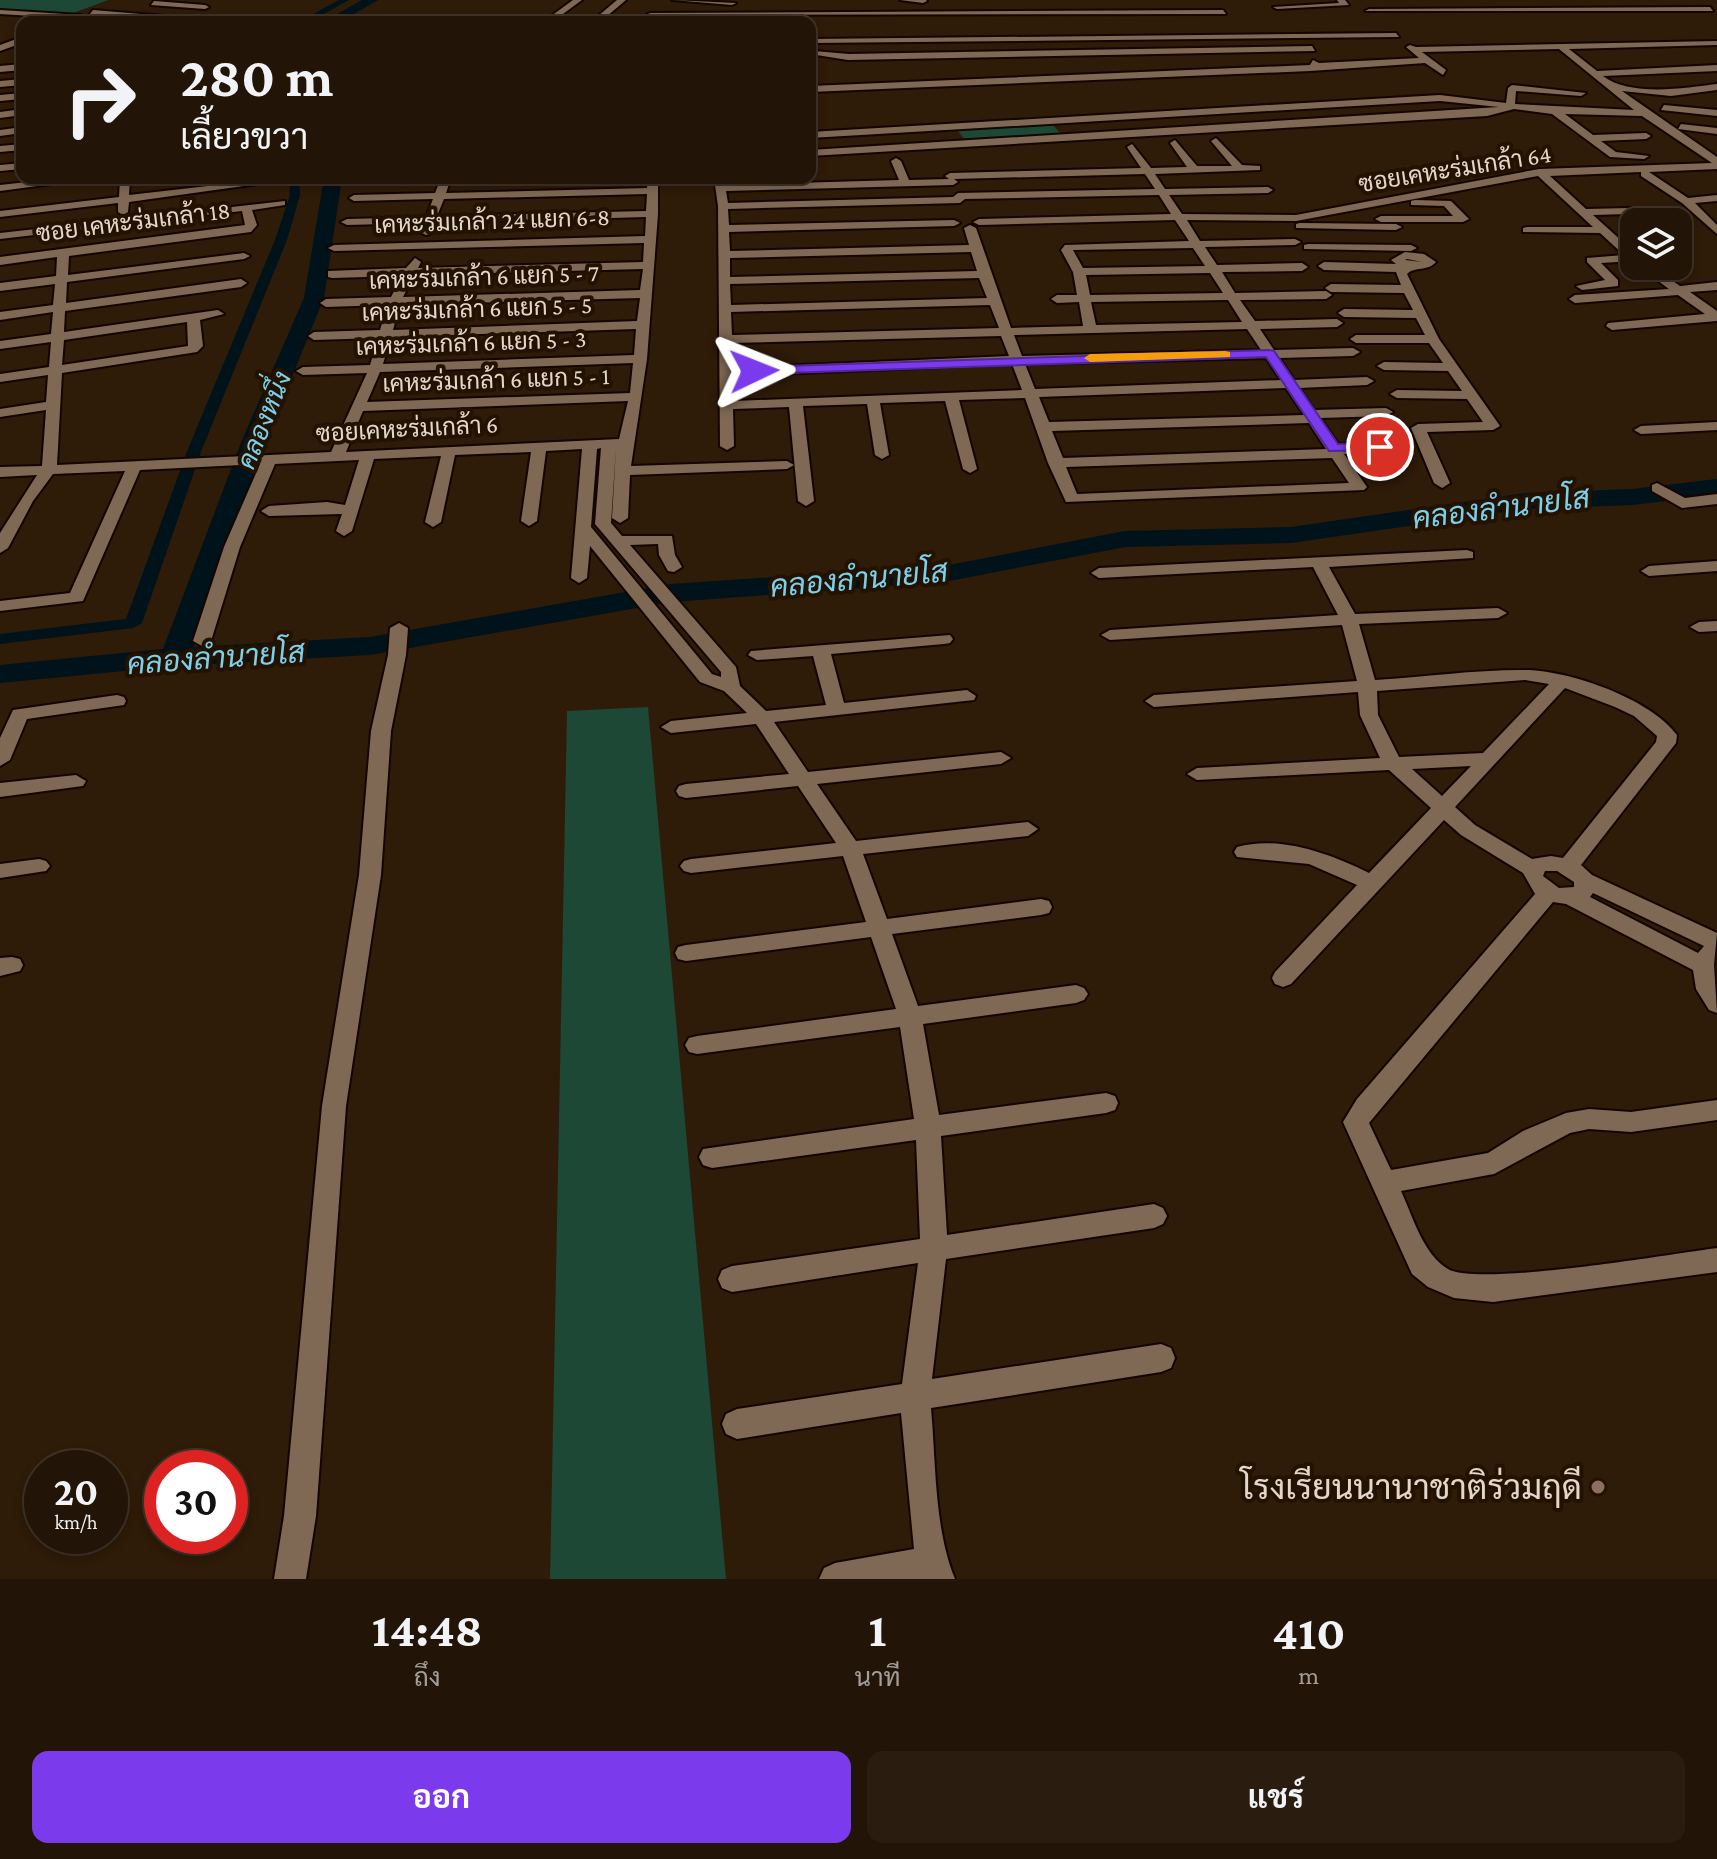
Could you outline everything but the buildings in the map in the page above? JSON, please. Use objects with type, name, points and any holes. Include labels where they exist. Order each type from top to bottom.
[{"type":"street","points":[[555,16],[578,0]]},
{"type":"street","points":[[602,16],[622,0]]},
{"type":"street","points":[[676,0],[738,3]]},
{"type":"street","points":[[821,15],[833,0]]},
{"type":"street","points":[[871,28],[869,15],[880,0]]},
{"type":"street","points":[[904,0],[924,0]]},
{"type":"street","points":[[914,15],[924,0]]},
{"type":"street","points":[[1134,13],[1137,0]]},
{"type":"street","points":[[1179,12],[1181,0]]},
{"type":"street","points":[[775,16],[1179,12],[1226,15],[1225,0]]},
{"type":"street","points":[[1277,7],[1345,5],[1341,0]]},
{"type":"street","points":[[83,16],[122,1]]},
{"type":"street","points":[[150,3],[209,5],[183,16]]},
{"type":"street","points":[[754,4],[785,5],[775,16]]},
{"type":"street","points":[[816,41],[1183,36],[1280,36],[1287,40],[1331,37],[1380,21],[1411,6],[1714,12]]},
{"type":"street","points":[[650,15],[659,8]]},
{"type":"street","points":[[0,12],[65,16]]},
{"type":"street","points":[[93,12],[134,16]]},
{"type":"street","points":[[650,15],[699,12],[736,16]]},
{"type":"street","points":[[1380,21],[1714,12]]},
{"type":"street","points":[[957,15],[958,27]]},
{"type":"street","points":[[1380,21],[1443,72]]},
{"type":"street","points":[[1651,31],[1678,44]]},
{"type":"street","points":[[1183,36],[1196,52]]},
{"type":"street","points":[[838,41],[840,66]]},
{"type":"street","points":[[1415,50],[1717,43]]},
{"type":"street","name":"ซอยเคหะร่มเกล้า 64","points":[[1561,47],[1716,166]]},
{"type":"street","points":[[816,54],[848,57],[1196,52],[1348,64],[1428,60]]},
{"type":"street","points":[[816,89],[911,85],[992,77],[1081,78],[1281,69],[1313,59]]},
{"type":"street","points":[[1270,60],[1281,69]]},
{"type":"street","points":[[1230,61],[1241,71]]},
{"type":"street","points":[[1191,62],[1202,73]]},
{"type":"street","points":[[1150,63],[1162,74]]},
{"type":"street","points":[[1109,64],[1120,76]]},
{"type":"street","points":[[1027,65],[1038,79]]},
{"type":"street","points":[[1070,65],[1081,78]]},
{"type":"street","points":[[1602,80],[1622,74],[1717,70]]},
{"type":"street","points":[[905,73],[911,85]]},
{"type":"street","points":[[1567,81],[1602,80],[1671,93],[1717,87]]},
{"type":"street","points":[[1512,107],[1509,99],[1512,88],[1581,93]]},
{"type":"street","points":[[816,134],[1454,95],[1512,107],[1644,113]]},
{"type":"street","points":[[816,152],[1487,113],[1512,107]]},
{"type":"street","points":[[1664,108],[1717,113]]},
{"type":"street","points":[[1555,111],[1618,156],[1663,155]]},
{"type":"street","points":[[1187,113],[1208,129]]},
{"type":"street","points":[[1564,119],[1618,118]]},
{"type":"street","points":[[1681,127],[1717,131]]},
{"type":"street","points":[[816,136],[830,151]]},
{"type":"street","points":[[1590,138],[1646,136]]},
{"type":"street","points":[[1216,141],[1240,169]]},
{"type":"street","points":[[1175,143],[1194,169]]},
{"type":"street","points":[[974,225],[976,248],[984,274],[1055,463],[1073,499],[1359,487],[1162,192],[1151,170],[1132,147]]},
{"type":"street","points":[[896,161],[905,183]]},
{"type":"street","points":[[1094,161],[1102,171]]},
{"type":"street","name":"ซอยเคหะร่มเกล้า 64","points":[[1301,220],[1386,200],[1539,172],[1716,166]]},
{"type":"street","points":[[816,181],[858,179],[905,183],[999,169],[1102,171],[1256,168]]},
{"type":"street","points":[[1539,172],[1620,244]]},
{"type":"street","points":[[1645,174],[1686,201],[1717,230]]},
{"type":"street","points":[[950,175],[960,202]]},
{"type":"street","points":[[0,188],[31,184]]},
{"type":"street","points":[[120,272],[124,184]]},
{"type":"street","points":[[0,214],[251,184]]},
{"type":"street","points":[[336,457],[375,369],[394,303],[412,272],[444,184]]},
{"type":"street","points":[[354,198],[653,184],[649,265],[636,397],[617,443],[603,524],[616,530],[666,539],[667,555],[674,567]]},
{"type":"street","points":[[720,184],[727,446]]},
{"type":"street","points":[[723,206],[960,202],[1268,190]]},
{"type":"street","points":[[1686,201],[1717,198]]},
{"type":"street","points":[[1386,200],[1391,223],[1406,257],[1401,273],[1408,289],[1432,338],[1493,426],[1418,428],[1442,483]]},
{"type":"street","points":[[0,236],[281,203]]},
{"type":"street","points":[[1372,203],[1391,223]]},
{"type":"street","points":[[723,229],[954,223],[962,219],[974,225],[1180,217],[1279,216],[1301,220],[1391,223],[1463,219],[1447,203],[1415,203]]},
{"type":"street","points":[[822,204],[824,226]]},
{"type":"street","name":"ซอย เคหะร่มเกล้า 18","points":[[0,261],[247,230],[251,225],[246,207]]},
{"type":"street","points":[[1582,212],[1620,211]]},
{"type":"street","points":[[347,222],[653,214]]},
{"type":"street","points":[[1527,230],[1602,230]]},
{"type":"street","name":"เคหะร่มเกล้า 24 แยก 6-8","points":[[334,248],[651,239]]},
{"type":"street","points":[[1090,328],[1079,272],[1067,248],[1295,242]]},
{"type":"street","points":[[1308,247],[1406,257]]},
{"type":"street","points":[[723,255],[976,248]]},
{"type":"street","points":[[0,548],[26,500],[49,469],[63,253]]},
{"type":"street","points":[[0,287],[244,256]]},
{"type":"street","points":[[1324,266],[1392,267],[1406,257]]},
{"type":"street","points":[[219,259],[222,285]]},
{"type":"street","points":[[1582,286],[1612,285],[1613,281],[1591,260],[1620,259]]},
{"type":"street","points":[[332,274],[649,265]]},
{"type":"street","points":[[1079,272],[1302,267]]},
{"type":"street","points":[[724,281],[984,274]]},
{"type":"street","points":[[1661,280],[1717,317]]},
{"type":"street","points":[[0,316],[241,283]]},
{"type":"street","points":[[1575,299],[1717,286]]},
{"type":"street","points":[[1057,299],[1408,289]]},
{"type":"street","name":"เคหะร่มเกล้า 6 แยก 5 - 7","points":[[326,303],[644,294]]},
{"type":"street","points":[[1625,313],[1699,306],[1717,300]]},
{"type":"street","points":[[723,309],[994,301]]},
{"type":"street","points":[[0,345],[218,314]]},
{"type":"street","points":[[726,339],[1249,323],[1420,314]]},
{"type":"street","points":[[1612,326],[1717,317]]},
{"type":"street","points":[[0,378],[194,349],[193,318]]},
{"type":"street","name":"เคหะร่มเกล้า 6 แยก 5 - 5","points":[[314,336],[641,325]]},
{"type":"street","points":[[728,405],[1029,394],[1110,374],[1432,338]]},
{"type":"street","name":"เคหะร่มเกล้า 6 แยก 5 - 3","points":[[303,371],[640,359]]},
{"type":"street","points":[[725,372],[1017,360],[1110,374],[1291,384],[1367,381]]},
{"type":"street","points":[[1384,366],[1452,367]]},
{"type":"street","points":[[1397,394],[1472,395]]},
{"type":"street","name":"เคหะร่มเกล้า 6 แยก 5 - 1","points":[[358,407],[636,397]]},
{"type":"street","points":[[951,398],[970,469]]},
{"type":"street","points":[[873,401],[882,455]]},
{"type":"street","points":[[796,403],[806,501]]},
{"type":"street","points":[[0,413],[54,405]]},
{"type":"street","points":[[1041,427],[1386,412]]},
{"type":"street","points":[[1641,430],[1717,426]]},
{"type":"street","points":[[617,443],[623,471],[616,530],[643,571],[730,671],[731,687]]},
{"type":"street","name":"ซอยเคหะร่มเกล้า 6","points":[[0,472],[617,443]]},
{"type":"street","points":[[579,578],[588,533],[590,445]]},
{"type":"street","points":[[529,521],[539,447]]},
{"type":"street","points":[[1055,463],[1380,447]]},
{"type":"street","points":[[433,522],[449,451]]},
{"type":"street","points":[[344,531],[368,456]]},
{"type":"street","points":[[202,641],[232,547],[265,460]]},
{"type":"street","points":[[0,606],[77,597],[135,464]]},
{"type":"street","points":[[623,471],[787,465]]},
{"type":"street","points":[[1658,489],[1679,502],[1717,499]]},
{"type":"street","points":[[269,511],[327,507],[350,510]]},
{"type":"street","points":[[588,533],[616,530]]},
{"type":"street","points":[[588,533],[706,678],[731,687],[760,716],[804,778],[851,849],[910,1016],[928,1127],[934,1248],[915,1398],[936,1571],[835,1579]]},
{"type":"street","points":[[1099,573],[1467,555]]},
{"type":"street","points":[[1319,563],[1349,619],[1367,684],[1369,715],[1392,762],[1441,808],[1493,847],[1534,870]]},
{"type":"street","points":[[1649,571],[1717,566]]},
{"type":"street","points":[[1110,635],[1349,619],[1498,613]]},
{"type":"street","points":[[290,1579],[300,1516],[334,1106],[370,875],[381,731],[397,655],[399,628]]},
{"type":"street","points":[[757,655],[944,639]]},
{"type":"street","points":[[821,651],[836,709]]},
{"type":"street","points":[[1154,701],[1525,675],[1562,681],[1646,715],[1667,735],[1666,743],[1568,884],[1366,1106],[1356,1122],[1422,1265],[1436,1279],[1464,1288],[1493,1289],[1717,1260]]},
{"type":"street","points":[[1283,978],[1562,681]]},
{"type":"street","points":[[671,727],[967,696]]},
{"type":"street","points":[[0,760],[20,714],[117,701]]},
{"type":"street","points":[[686,791],[1001,758]]},
{"type":"street","points":[[1197,774],[1486,759]]},
{"type":"street","points":[[0,790],[76,781]]},
{"type":"street","points":[[691,866],[1028,829]]},
{"type":"street","points":[[1244,852],[1288,851],[1309,855],[1373,884]]},
{"type":"street","points":[[1534,870],[1547,862],[1568,884],[1703,965]]},
{"type":"street","points":[[0,871],[39,866]]},
{"type":"street","points":[[1534,870],[1535,881],[1568,884],[1716,941],[1703,965],[1708,989],[1717,1004]]},
{"type":"street","points":[[686,953],[1041,907]]},
{"type":"street","points":[[697,1045],[1076,994]]},
{"type":"street","points":[[712,1157],[1106,1103]]},
{"type":"street","points":[[1383,1183],[1494,1163],[1532,1139],[1566,1123],[1589,1119],[1631,1122],[1717,1110]]},
{"type":"street","points":[[732,1279],[1154,1216]]},
{"type":"street","points":[[737,1424],[1161,1358]]},
{"type":"green space","points":[[0,0],[108,0],[71,14],[0,10]]},
{"type":"green space","points":[[1049,121],[1061,134],[965,140],[955,127]]},
{"type":"green space","points":[[648,707],[726,1579],[550,1579],[567,711]]},
{"type":"waterway","points":[[314,16],[345,0]]},
{"type":"waterway","name":"คลองหนึ่ง","points":[[341,16],[372,0]]},
{"type":"waterway","points":[[0,639],[133,623],[195,449],[281,240],[295,195],[294,184]]},
{"type":"waterway","name":"คลองหนึ่ง","points":[[175,657],[254,440],[314,298],[332,184]]},
{"type":"waterway","name":"คลองลำนายโส","points":[[175,657],[370,646],[671,593],[944,574],[1125,539],[1291,535],[1526,501],[1632,497],[1717,487]]},
{"type":"waterway","name":"คลองลำนายโส","points":[[0,674],[175,657]]},
{"type":"slow traffic","points":[[1090,358],[1225,355]]},
{"type":"place","name":"โรงเรียนนานาชาติร่วมฤดี","points":[[1598,1487]]},
{"type":"route","points":[[754,371],[1269,354],[1334,449],[1380,447]]}]
